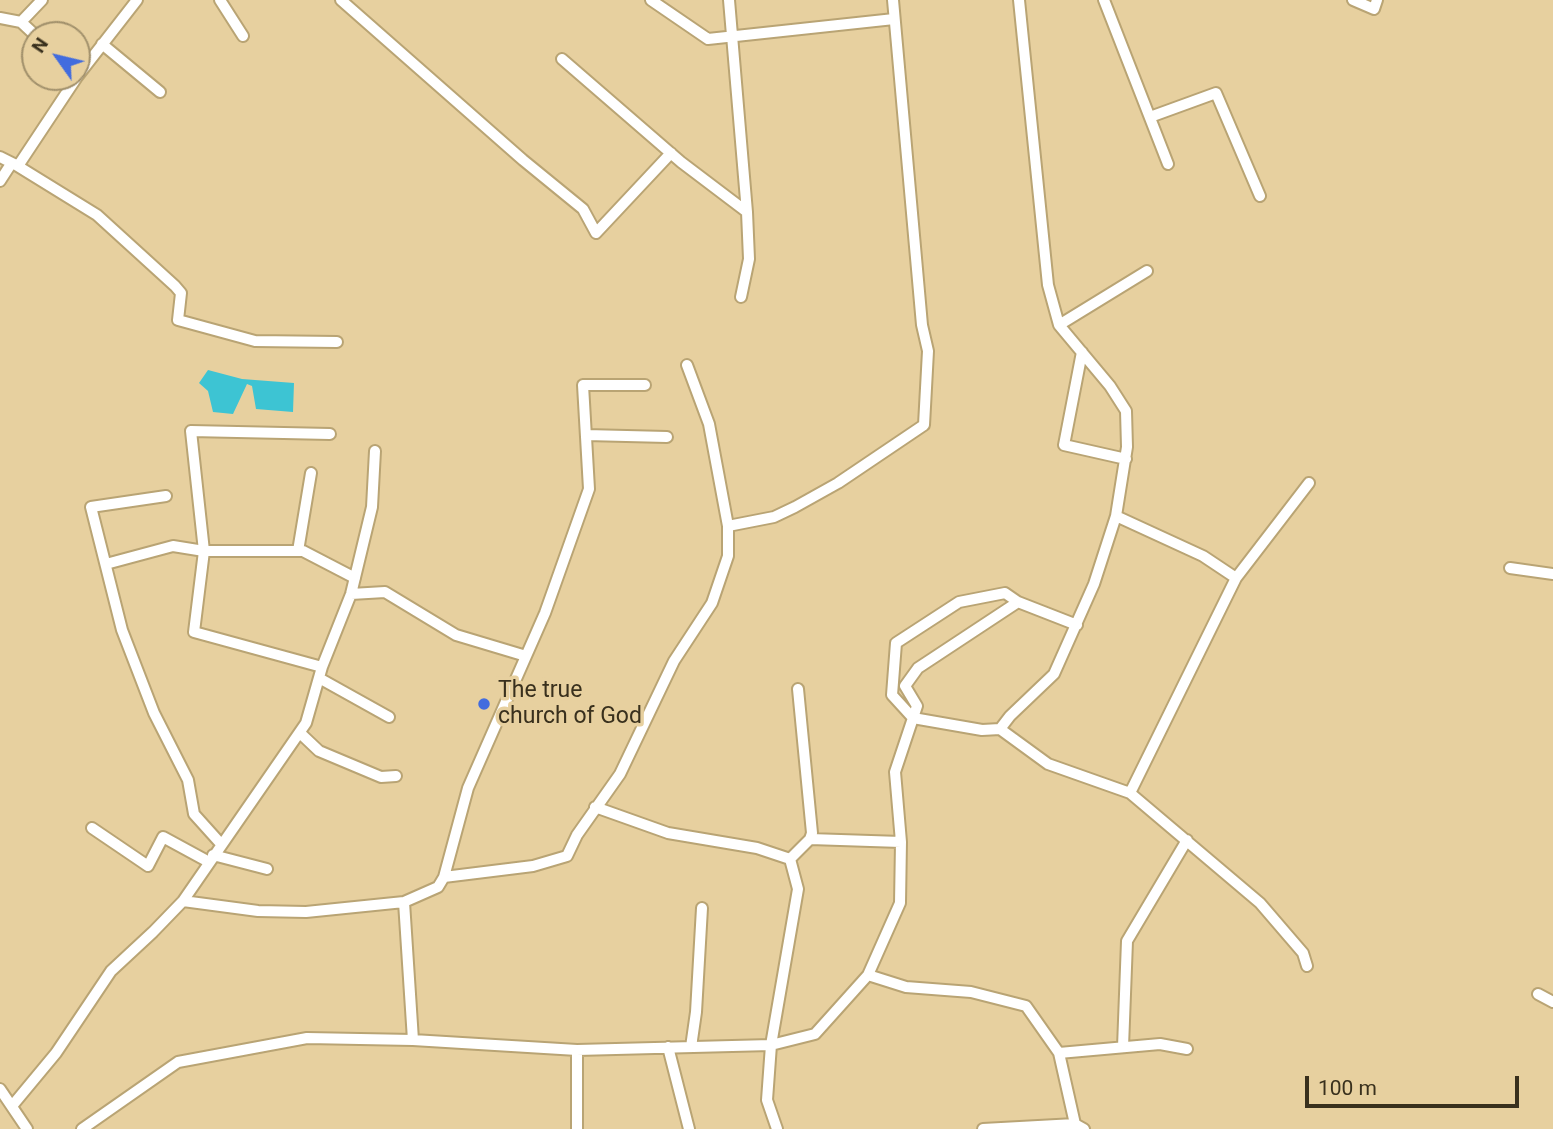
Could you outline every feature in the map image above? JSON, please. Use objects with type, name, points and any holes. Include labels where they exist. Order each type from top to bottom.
[{"type":"street","points":[[91,58],[137,0]]},
{"type":"street","points":[[220,0],[243,36]]},
{"type":"street","points":[[341,0],[523,160],[583,209],[596,233],[671,153]]},
{"type":"street","points":[[651,0],[708,39],[894,19]]},
{"type":"street","points":[[729,0],[749,259],[741,297]]},
{"type":"street","points":[[728,526],[774,517],[795,507],[838,483],[924,425],[928,351],[922,325],[893,0]]},
{"type":"street","points":[[1000,729],[1015,711],[1055,674],[1094,584],[1116,516],[1126,459],[1126,411],[1110,386],[1059,325],[1048,285],[1020,0]]},
{"type":"street","points":[[1104,0],[1168,164]]},
{"type":"street","points":[[1353,0],[1374,9],[1377,0]]},
{"type":"street","points":[[22,21],[40,1]]},
{"type":"street","points":[[0,18],[21,22]]},
{"type":"street","points":[[102,44],[160,92]]},
{"type":"street","points":[[562,59],[671,153],[747,212]]},
{"type":"street","points":[[0,181],[33,145],[67,91]]},
{"type":"street","points":[[1150,117],[1216,93],[1259,196]]},
{"type":"street","points":[[0,157],[97,215],[181,293],[178,320],[255,341],[337,342]]},
{"type":"street","points":[[1059,325],[1147,271]]},
{"type":"street","points":[[1082,352],[1063,445],[1126,459]]},
{"type":"street","points":[[444,877],[533,866],[568,856],[577,835],[620,774],[674,661],[712,603],[728,556],[728,526],[709,424],[687,365]]},
{"type":"street","points":[[183,901],[281,912],[404,902],[434,889],[444,877],[468,788],[556,584],[589,489],[583,384],[645,384]]},
{"type":"street","points":[[330,434],[191,431],[204,551],[194,632],[320,672],[389,718]]},
{"type":"street","points":[[586,435],[667,436]]},
{"type":"street","points":[[12,1106],[56,1053],[111,971],[183,901],[306,723],[320,672],[351,594],[372,507],[375,451]]},
{"type":"street","points":[[298,551],[311,473]]},
{"type":"street","points":[[1130,793],[1236,578],[1309,483]]},
{"type":"street","points":[[166,496],[91,506],[122,630],[154,713],[190,786],[194,814],[221,844]]},
{"type":"street","points":[[1116,516],[1203,556],[1236,578]]},
{"type":"street","points":[[106,564],[173,546],[204,551],[303,551],[355,578]]},
{"type":"street","points":[[1510,568],[1553,574]]},
{"type":"street","points":[[351,594],[385,592],[456,635],[526,656]]},
{"type":"street","points":[[1077,625],[1018,602],[1005,593],[959,602],[896,643],[892,695],[913,718],[982,730],[1000,729],[1048,764],[1130,793],[1260,903],[1303,953],[1307,967]]},
{"type":"street","points":[[82,1129],[178,1062],[307,1038],[412,1040],[576,1050],[771,1045],[816,1034],[868,975],[900,903],[901,842],[895,772],[917,706],[905,686],[918,668],[1018,602]]},
{"type":"street","points":[[790,859],[810,839],[812,833],[798,689]]},
{"type":"street","points":[[300,733],[318,751],[381,777],[396,776]]},
{"type":"street","points":[[596,807],[667,833],[757,848],[790,859]]},
{"type":"street","points":[[92,828],[148,866],[163,837],[211,859],[268,869]]},
{"type":"street","points":[[810,839],[901,842]]},
{"type":"street","points":[[1123,1047],[1127,941],[1187,840]]},
{"type":"street","points":[[777,1129],[767,1100],[771,1045],[798,889],[790,859]]},
{"type":"street","points":[[404,902],[412,1040]]},
{"type":"street","points":[[691,1047],[696,1012],[702,908]]},
{"type":"street","points":[[868,975],[906,987],[971,992],[1026,1006],[1059,1053],[1080,1127],[983,1129]]},
{"type":"street","points":[[1538,994],[1553,1002]]},
{"type":"street","points":[[1059,1053],[1160,1044],[1187,1049]]},
{"type":"street","points":[[668,1047],[689,1129]]},
{"type":"street","points":[[576,1050],[577,1129]]},
{"type":"street","points":[[0,1089],[27,1129]]},
{"type":"water","points":[[208,370],[242,379],[294,383],[293,412],[256,409],[252,386],[247,384],[233,414],[213,412],[208,391],[199,383]]},
{"type":"place","name":"The true church of God","points":[[484,704]]}]
